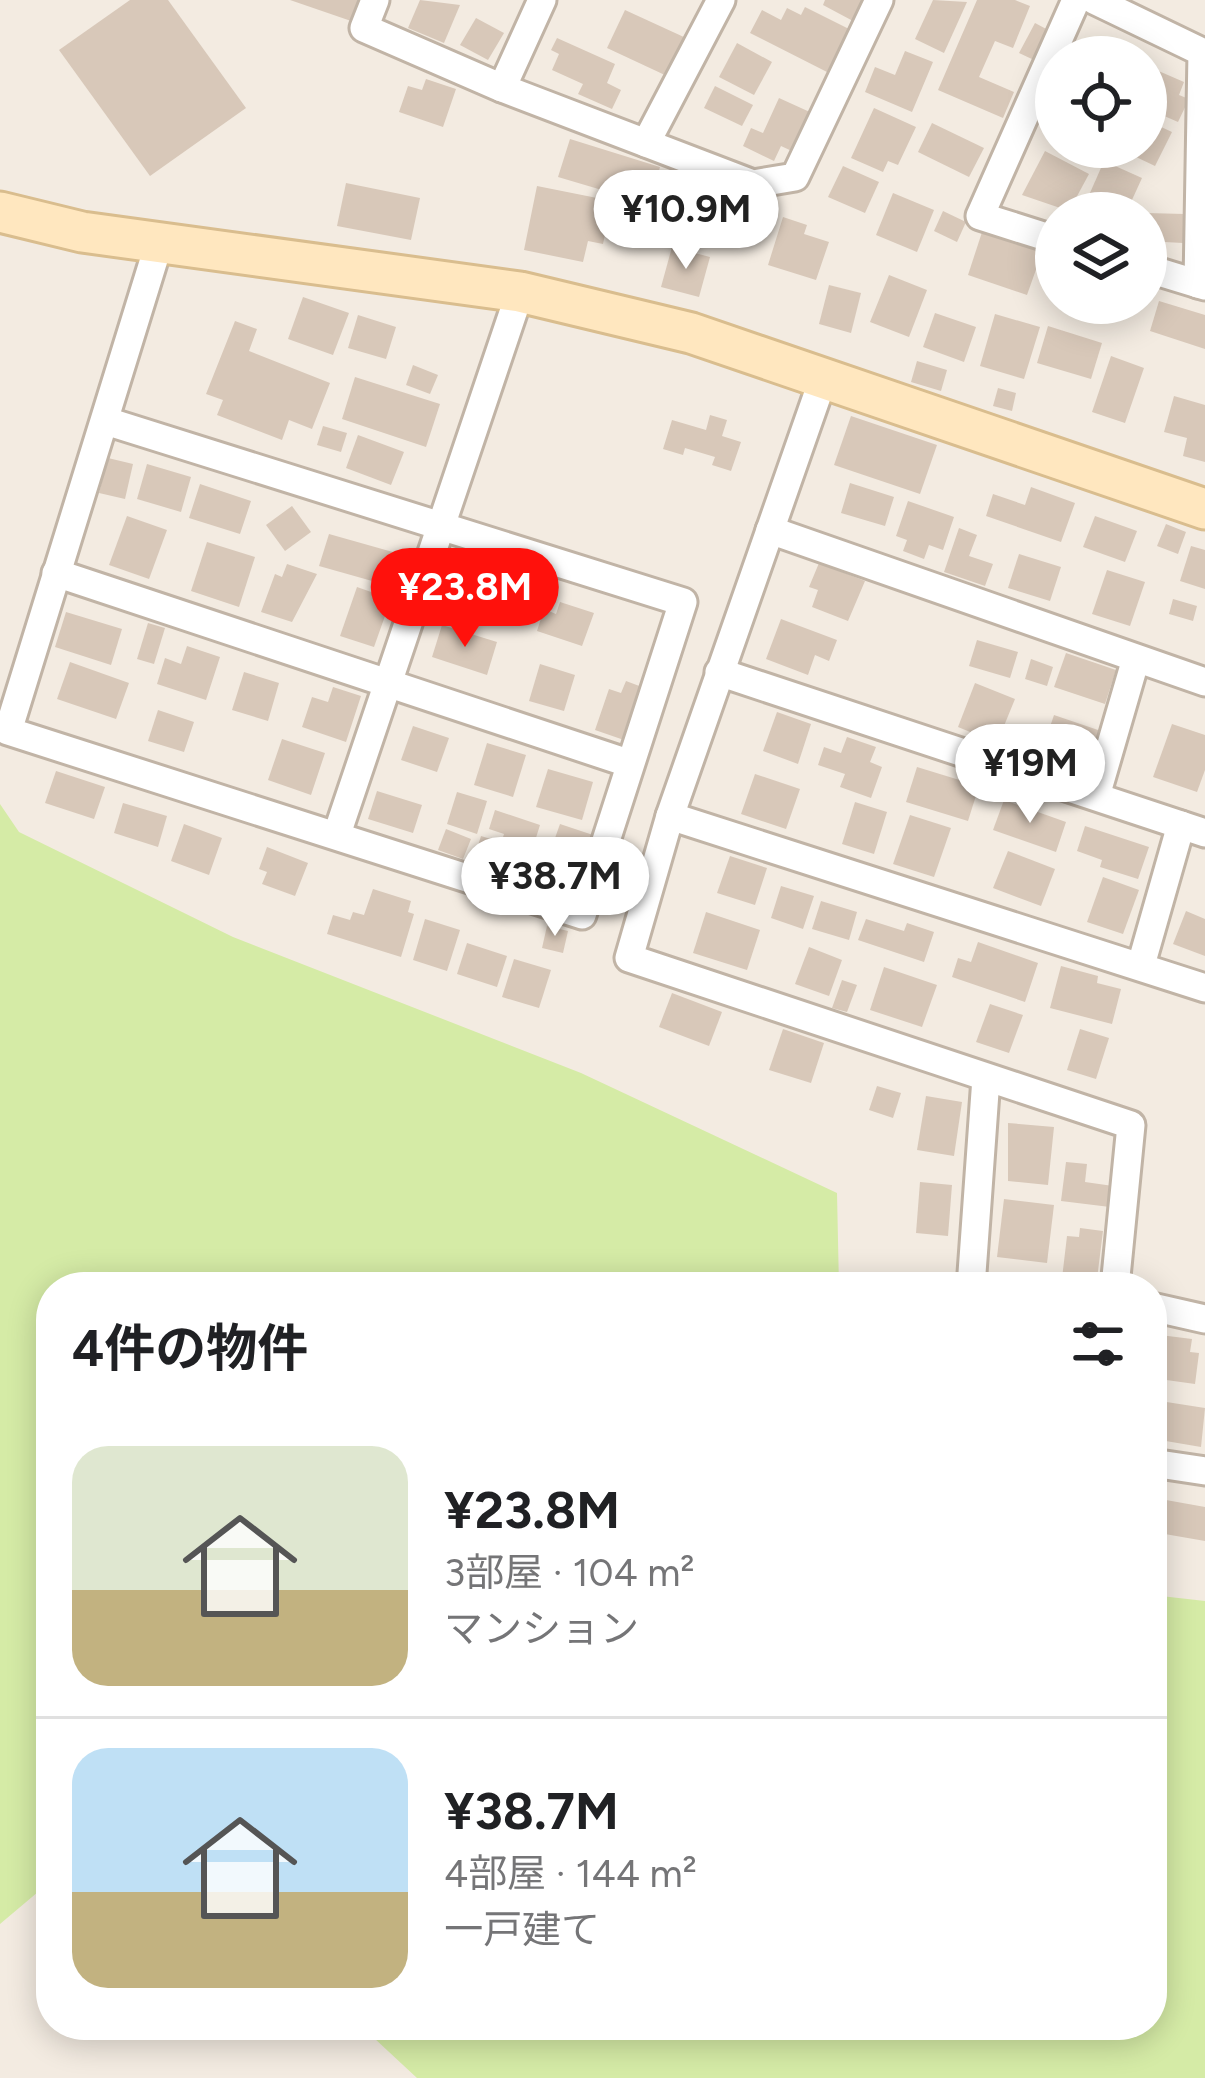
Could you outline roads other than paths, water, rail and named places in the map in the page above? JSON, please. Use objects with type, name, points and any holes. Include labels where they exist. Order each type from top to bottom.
[{"type":"street","points":[[375,0],[364,28],[502,88],[753,184],[795,177],[879,0]]},
{"type":"street","points":[[502,88],[542,0]]},
{"type":"street","points":[[646,143],[721,0]]},
{"type":"street","points":[[1035,233],[980,216],[1076,0]]},
{"type":"street","points":[[1094,0],[1202,52],[1202,285],[1167,274]]},
{"type":"street","points":[[0,212],[82,232],[520,292],[691,333],[822,382],[1205,509]]},
{"type":"street","points":[[106,421],[683,602],[582,915],[8,731],[160,240]]},
{"type":"street","points":[[337,834],[520,292]]},
{"type":"street","points":[[822,382],[670,816],[629,958],[1131,1125],[1116,1272]]},
{"type":"street","points":[[770,530],[1135,662],[1205,682]]},
{"type":"street","points":[[56,573],[628,763]]},
{"type":"street","points":[[1096,796],[1135,662]]},
{"type":"street","points":[[719,672],[1193,829],[1141,965]]},
{"type":"street","points":[[670,816],[1205,988]]},
{"type":"street","points":[[972,1272],[986,1078]]},
{"type":"street","points":[[1167,1310],[1205,1318]]},
{"type":"street","points":[[1167,1465],[1205,1471]]}]
